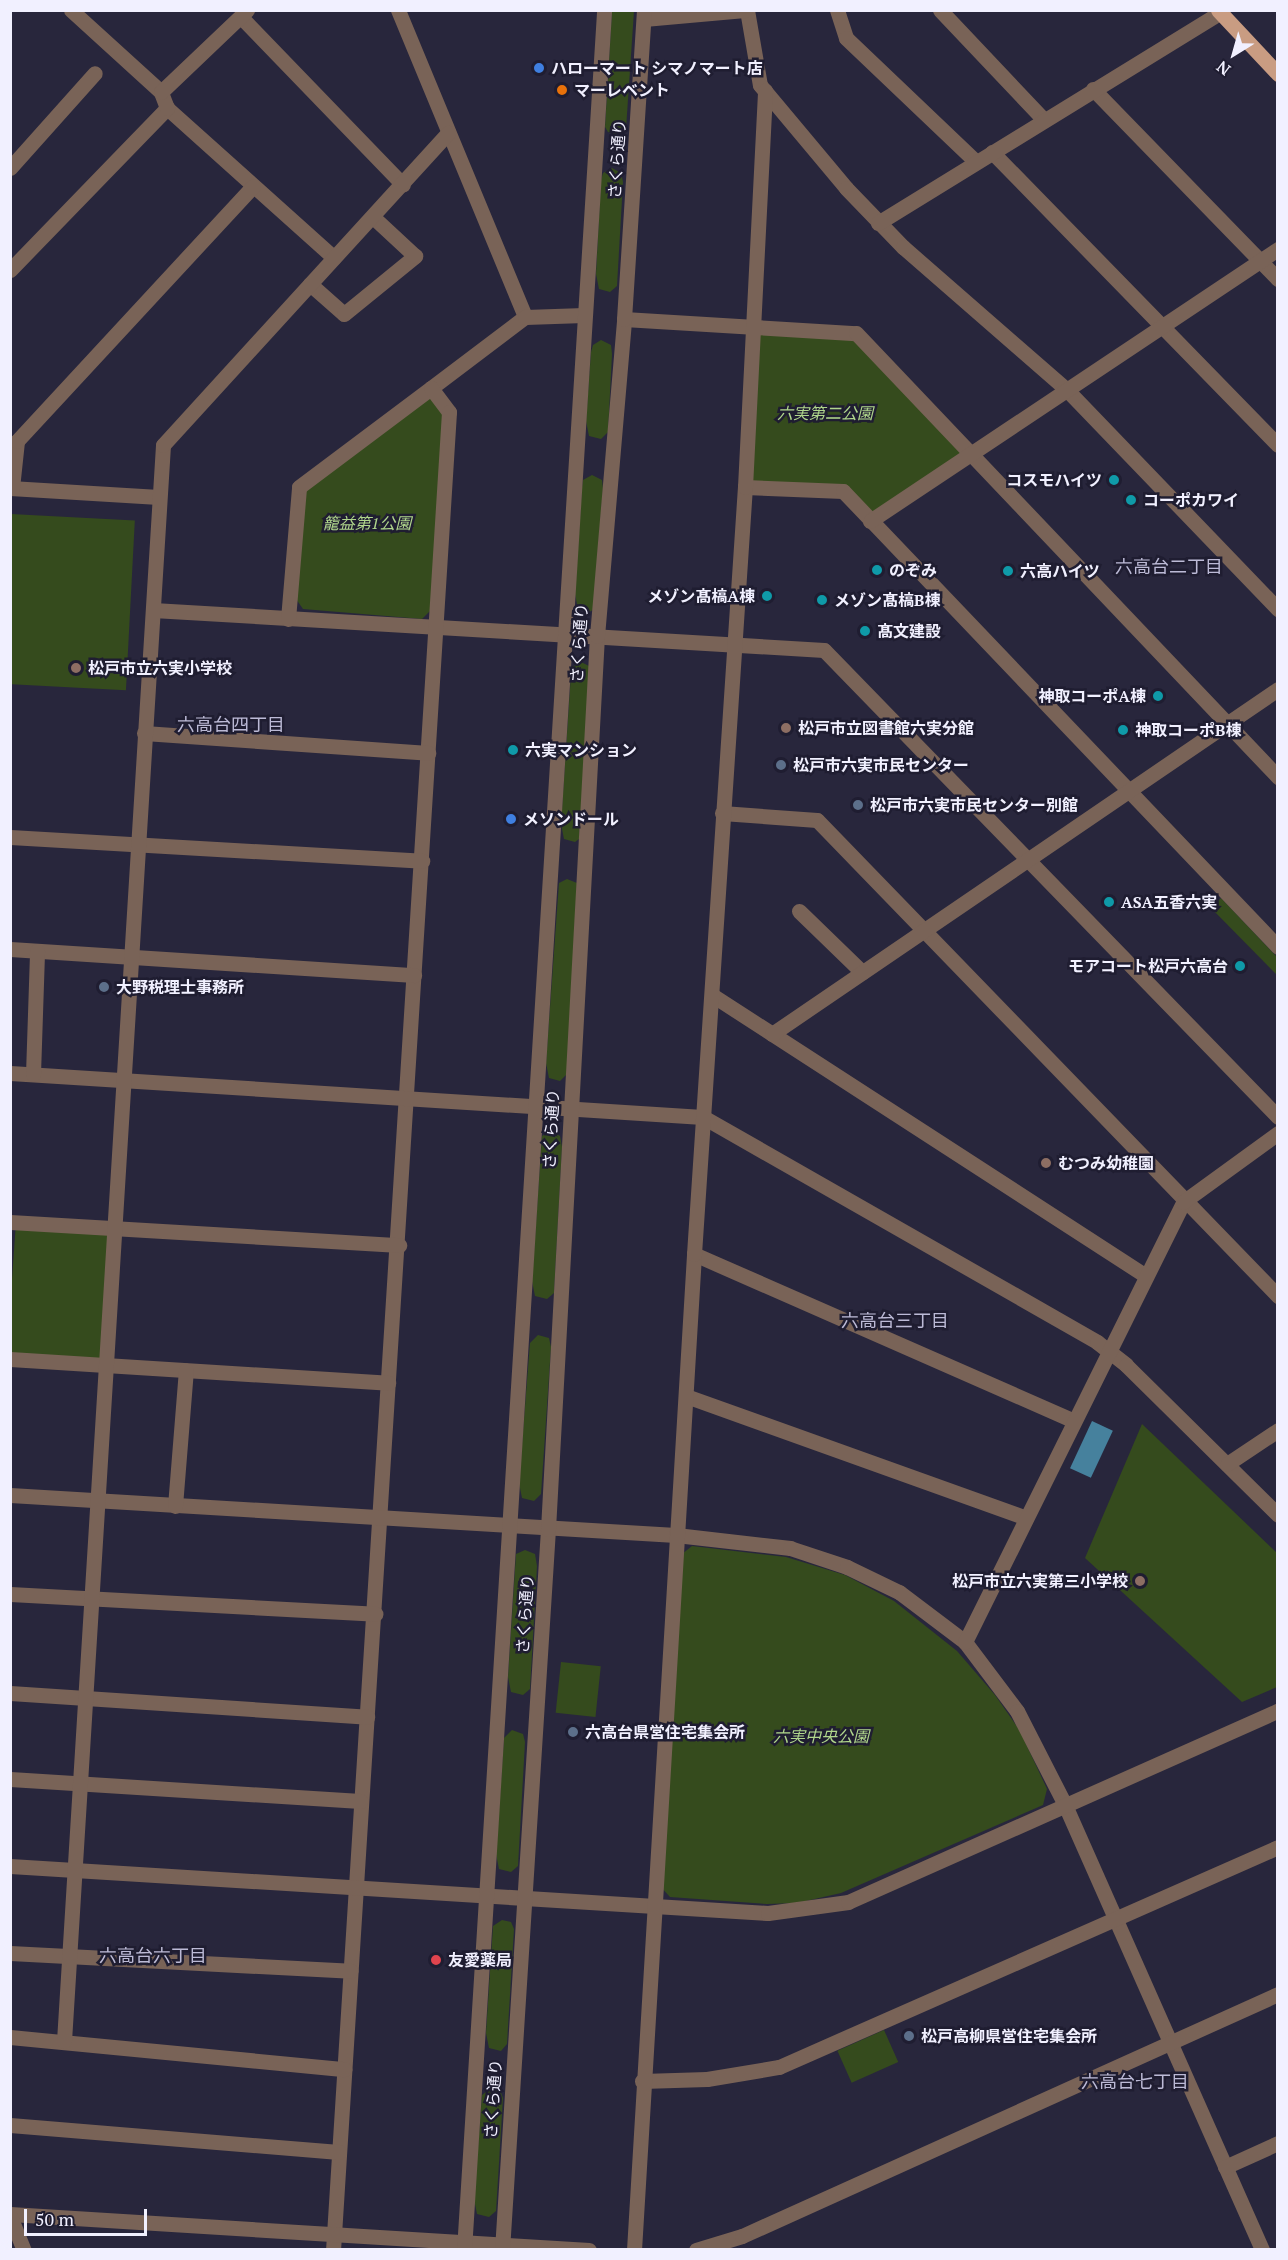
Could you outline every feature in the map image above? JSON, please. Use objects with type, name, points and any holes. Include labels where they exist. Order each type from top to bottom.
[{"type":"main road","points":[[1219,12],[1278,74]]},
{"type":"street","points":[[71,10],[161,92],[167,108],[334,258]]},
{"type":"street","points":[[398,10],[525,317]]},
{"type":"street","name":"さくら通り","points":[[465,2246],[484,1894],[604,10]]},
{"type":"street","points":[[644,15],[746,10],[760,85],[878,223],[1068,391],[1278,609]]},
{"type":"street","points":[[837,10],[846,38],[975,161]]},
{"type":"street","points":[[940,10],[1044,120]]},
{"type":"street","points":[[878,223],[1219,12]]},
{"type":"street","points":[[161,92],[244,14],[403,185]]},
{"type":"street","name":"さくら通り","points":[[502,2247],[548,1529],[597,636],[624,319],[644,15]]},
{"type":"street","points":[[10,168],[95,73]]},
{"type":"street","points":[[1093,89],[1278,279]]},
{"type":"street","points":[[634,2250],[642,2081],[676,1535],[745,486],[765,92]]},
{"type":"street","points":[[10,270],[167,108]]},
{"type":"street","points":[[64,2041],[163,445],[403,185],[448,133]]},
{"type":"street","points":[[992,152],[1278,445]]},
{"type":"street","points":[[159,497],[11,488],[17,441],[253,186]]},
{"type":"street","points":[[310,284],[344,314],[415,256],[373,217]]},
{"type":"street","points":[[870,521],[1278,249]]},
{"type":"street","points":[[288,619],[299,487],[525,317],[584,315]]},
{"type":"street","points":[[624,319],[856,333],[1278,777]]},
{"type":"street","points":[[333,2250],[360,1801],[375,1614],[388,1383],[399,1245],[406,1098],[449,412],[431,388]]},
{"type":"street","points":[[745,486],[843,491],[1278,947]]},
{"type":"street","points":[[153,610],[824,650],[1278,1117]]},
{"type":"street","points":[[772,1034],[1278,689]]},
{"type":"street","points":[[144,733],[428,753]]},
{"type":"street","points":[[722,813],[817,820],[1183,1202],[1278,1296]]},
{"type":"street","points":[[10,837],[422,861]]},
{"type":"street","points":[[800,911],[862,972]]},
{"type":"street","points":[[10,949],[414,975]]},
{"type":"street","points":[[33,1074],[37,951]]},
{"type":"street","points":[[712,995],[1146,1276]]},
{"type":"street","points":[[10,1073],[703,1117],[1108,1351],[1278,1515]]},
{"type":"street","points":[[964,1642],[1183,1202],[1278,1133]]},
{"type":"street","points":[[10,1222],[399,1245]]},
{"type":"street","points":[[694,1254],[1074,1421]]},
{"type":"street","points":[[10,1359],[388,1383]]},
{"type":"street","points":[[175,1506],[186,1370]]},
{"type":"street","points":[[686,1396],[1026,1518]]},
{"type":"street","points":[[1227,1464],[1278,1430]]},
{"type":"street","points":[[10,1495],[676,1535],[790,1548],[847,1567],[899,1592],[964,1642],[1017,1711],[1065,1805],[1262,2250]]},
{"type":"street","points":[[10,1594],[375,1614]]},
{"type":"street","points":[[10,1693],[367,1717]]},
{"type":"street","points":[[10,1866],[524,1896],[653,1907],[768,1913],[848,1902],[1278,1712]]},
{"type":"street","points":[[10,1779],[360,1801]]},
{"type":"street","points":[[642,2081],[707,2079],[779,2067],[1278,1847]]},
{"type":"street","points":[[10,1953],[351,1971]]},
{"type":"street","points":[[696,2250],[746,2243],[1169,2041],[1278,1994]]},
{"type":"street","points":[[10,2037],[344,2069]]},
{"type":"street","points":[[10,2125],[339,2152]]},
{"type":"street","points":[[1225,2167],[1278,2143]]},
{"type":"street","points":[[24,2250],[10,2215],[334,2234],[465,2246],[589,2250]]},
{"type":"green space","points":[[612,11],[634,11],[626,129],[619,135],[608,132],[605,127]]},
{"type":"green space","points":[[612,168],[621,173],[623,182],[617,286],[610,292],[599,289],[596,274],[601,180],[603,173]]},
{"type":"green space","name":"六実第二公園","points":[[752,325],[856,333],[971,455],[870,521],[843,491],[745,487]]},
{"type":"green space","points":[[601,340],[611,345],[612,354],[608,432],[601,439],[589,436],[586,421],[591,352],[593,345]]},
{"type":"green space","name":"籠益第1公園","points":[[431,388],[449,412],[430,611],[422,619],[303,609],[296,599],[299,487]]},
{"type":"green space","points":[[592,475],[602,480],[603,489],[593,610],[589,612],[578,609],[575,594],[583,480]]},
{"type":"green space","points":[[11,514],[135,520],[126,690],[10,684]]},
{"type":"green space","points":[[581,662],[591,667],[579,839],[575,842],[564,839],[561,824],[571,674],[572,667]]},
{"type":"green space","points":[[567,879],[577,883],[567,1074],[560,1081],[549,1078],[546,1063],[559,883]]},
{"type":"green space","points":[[1221,898],[1277,957],[1277,975],[1211,908]]},
{"type":"green space","points":[[550,1131],[560,1136],[562,1147],[554,1293],[547,1299],[535,1296],[532,1281],[542,1136]]},
{"type":"green space","points":[[16,1222],[113,1229],[103,1365],[10,1359],[10,1308]]},
{"type":"green space","points":[[538,1335],[549,1338],[551,1347],[541,1494],[534,1501],[522,1498],[519,1483],[530,1343]]},
{"type":"green space","points":[[1142,1424],[1277,1553],[1277,1687],[1242,1702],[1085,1558]]},
{"type":"green space","name":"六実中央公園","points":[[692,1546],[786,1557],[845,1575],[894,1601],[957,1651],[995,1695],[1020,1731],[1047,1789],[1043,1805],[841,1893],[797,1903],[767,1904],[670,1897],[660,1886],[682,1554]]},
{"type":"green space","points":[[525,1550],[535,1554],[537,1566],[530,1689],[523,1695],[511,1692],[508,1677],[516,1554]]},
{"type":"green space","points":[[561,1662],[601,1666],[595,1717],[556,1713]]},
{"type":"green space","points":[[512,1730],[523,1734],[525,1742],[518,1866],[511,1872],[499,1869],[496,1854],[504,1738]]},
{"type":"green space","points":[[502,1920],[511,1922],[514,1929],[507,2044],[501,2051],[489,2048],[486,2033],[493,1926]]},
{"type":"green space","points":[[884,2030],[898,2062],[852,2083],[837,2051]]},
{"type":"green space","points":[[491,2088],[500,2090],[503,2098],[496,2211],[489,2217],[477,2214],[474,2199],[482,2095]]},
{"type":"water","points":[[1092,1421],[1113,1431],[1091,1478],[1070,1468]]},
{"type":"place","name":"ハローマート シマノマート店","points":[[539,68]]},
{"type":"place","name":"マーレベント","points":[[562,90]]},
{"type":"place","name":"コスモハイツ","points":[[1114,480]]},
{"type":"place","name":"コーポカワイ","points":[[1131,500]]},
{"type":"place","name":"のぞみ","points":[[877,570]]},
{"type":"place","name":"六高ハイツ","points":[[1008,571]]},
{"type":"place","name":"メゾン髙槁A棟","points":[[767,596]]},
{"type":"place","name":"メゾン髙槁B棟","points":[[822,600]]},
{"type":"place","name":"髙文建設","points":[[865,631]]},
{"type":"place","name":"松戸市立六実小学校","points":[[76,668]]},
{"type":"place","name":"神取コーポA棟","points":[[1158,696]]},
{"type":"place","name":"松戸市立図書館六実分館","points":[[786,728]]},
{"type":"place","name":"神取コーポB棟","points":[[1123,730]]},
{"type":"place","name":"六実マンション","points":[[513,750]]},
{"type":"place","name":"松戸市六実市民センター","points":[[781,765]]},
{"type":"place","name":"松戸市六実市民センター別館","points":[[858,805]]},
{"type":"place","name":"メソンドール","points":[[511,819]]},
{"type":"place","name":"ASA五香六実","points":[[1109,902]]},
{"type":"place","name":"モアコート松戸六高台","points":[[1240,966]]},
{"type":"place","name":"大野税理士事務所","points":[[104,987]]},
{"type":"place","name":"むつみ幼稚園","points":[[1046,1163]]},
{"type":"place","name":"松戸市立六実第三小学校","points":[[1140,1581]]},
{"type":"place","name":"六高台県営住宅集会所","points":[[573,1732]]},
{"type":"place","name":"友愛薬局","points":[[436,1960]]},
{"type":"place","name":"松戸高柳県営住宅集会所","points":[[909,2036]]},
{"type":"district","name":"六高台二丁目","points":[[1169,566]]},
{"type":"district","name":"六高台四丁目","points":[[231,724]]},
{"type":"district","name":"六高台三丁目","points":[[895,1320]]},
{"type":"district","name":"六高台六丁目","points":[[153,1955]]},
{"type":"district","name":"六高台七丁目","points":[[1135,2081]]}]
